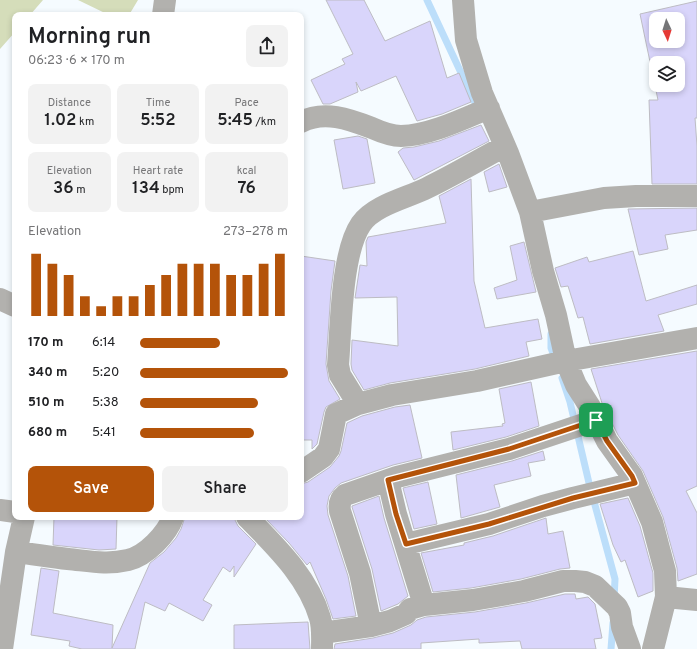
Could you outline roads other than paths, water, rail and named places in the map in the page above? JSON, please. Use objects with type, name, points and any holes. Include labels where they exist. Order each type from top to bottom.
[{"type":"street","points":[[164,12],[166,0]]},
{"type":"street","points":[[463,0],[466,40],[482,93],[505,146],[530,212],[543,271],[556,315],[566,361],[576,385],[607,441],[632,476],[652,522],[665,570],[666,597],[653,649]]},
{"type":"street","points":[[304,121],[315,116],[332,116],[349,120],[386,134],[400,136],[414,135],[489,108]]},
{"type":"street","points":[[358,404],[340,375],[338,365],[345,276],[353,241],[361,224],[373,212],[416,194],[505,146]]},
{"type":"street","points":[[530,212],[604,198],[636,196],[697,196]]},
{"type":"street","points":[[0,299],[12,305]]},
{"type":"street","points":[[304,470],[323,457],[329,449],[336,414],[358,404],[392,395],[477,381],[566,361],[697,338]]},
{"type":"street","points":[[371,626],[360,573],[341,518],[339,507],[342,498],[345,495],[388,480],[509,449],[596,420]]},
{"type":"street","points":[[388,480],[396,514],[424,605]]},
{"type":"street","points":[[406,544],[489,524],[573,498],[635,483]]},
{"type":"street","points":[[0,510],[12,512]]},
{"type":"street","points":[[2,649],[16,552],[23,520]]},
{"type":"street","points":[[16,552],[105,564],[130,560],[146,551],[156,543],[170,526],[172,520]]},
{"type":"street","points":[[250,520],[298,573],[320,618],[322,641],[390,621],[406,614],[410,609],[424,605],[473,600],[524,591],[563,581],[585,582],[595,586],[617,607],[630,649]]},
{"type":"street","points":[[666,597],[697,600]]},
{"type":"waterway","points":[[427,0],[477,107]]},
{"type":"waterway","points":[[551,334],[551,348],[556,361]]},
{"type":"waterway","points":[[562,378],[570,402],[589,483],[615,579],[614,599]]},
{"type":"waterway","points":[[611,649],[613,623]]}]
